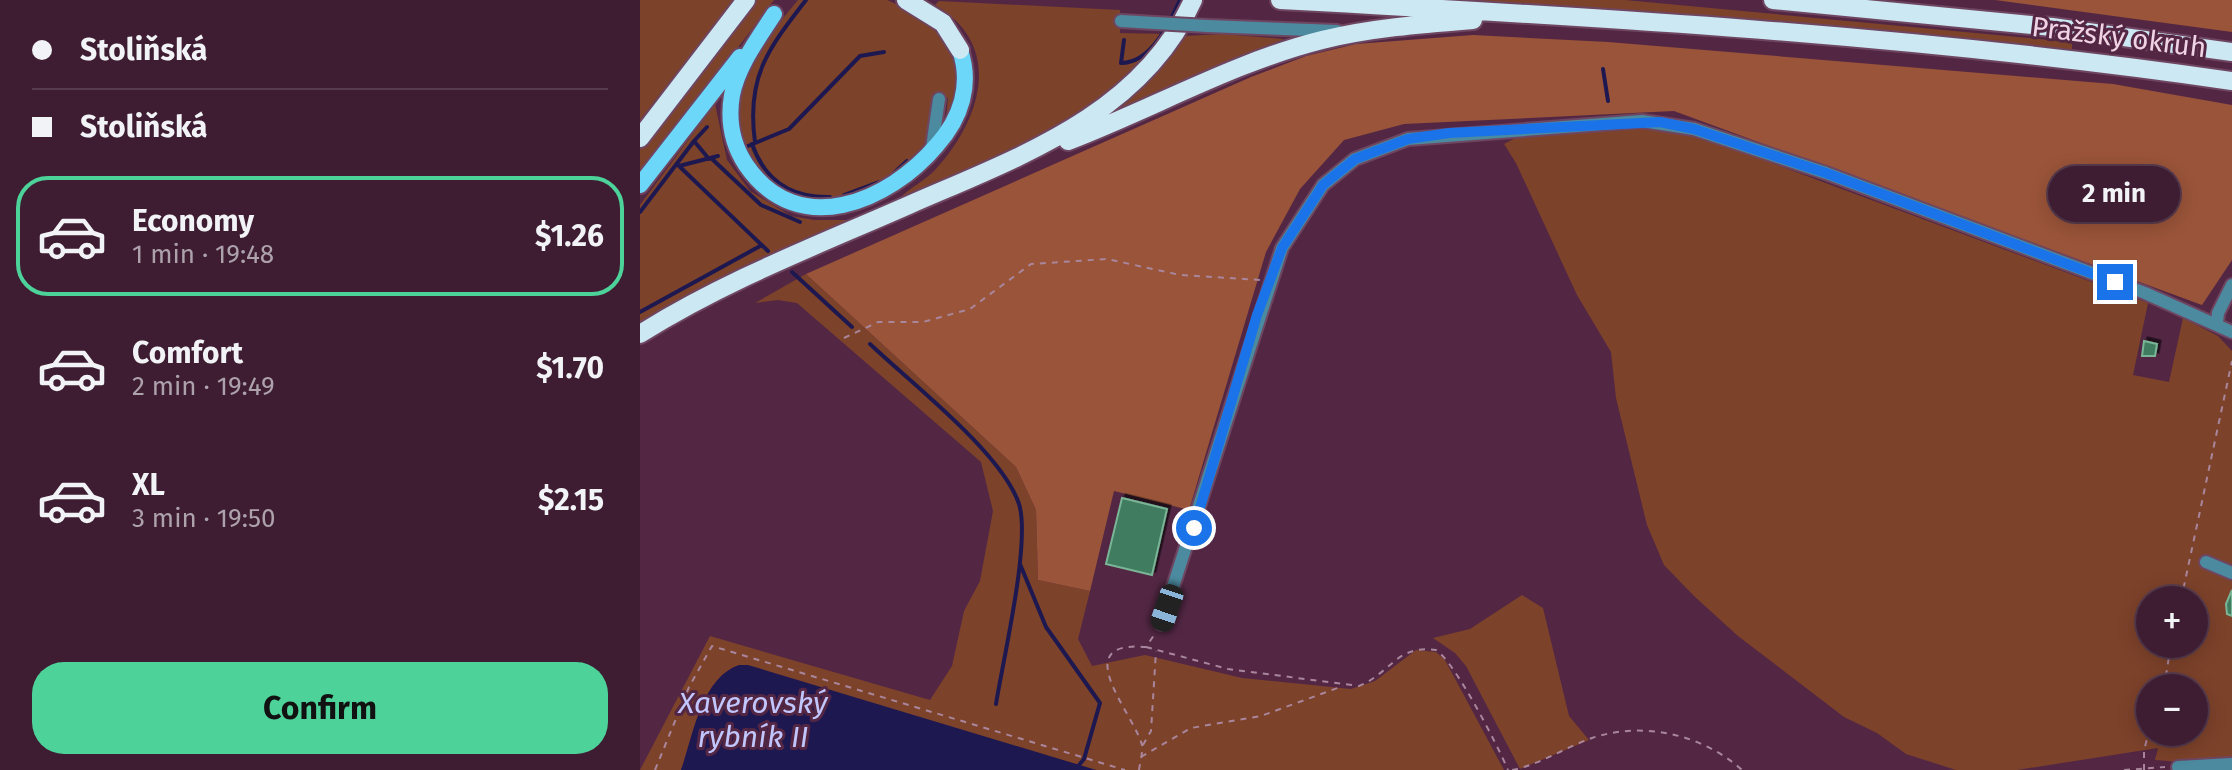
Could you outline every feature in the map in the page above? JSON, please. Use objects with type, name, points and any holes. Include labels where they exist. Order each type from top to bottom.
[{"type":"highway","points":[[640,138],[746,0]]},
{"type":"highway","points":[[906,0],[943,23],[960,50]]},
{"type":"highway","points":[[640,334],[713,293],[1054,138],[1122,94],[1165,47],[1193,0]]},
{"type":"highway","name":"Pražský okruh","points":[[1280,0],[1541,15],[1932,44],[2232,81]]},
{"type":"highway","name":"Pražský okruh","points":[[1773,0],[1925,14],[2232,52]]},
{"type":"highway","points":[[1863,0],[1925,14]]},
{"type":"highway","points":[[979,174],[1116,122],[1261,61],[1319,41],[1377,30],[1541,15]]},
{"type":"highway","points":[[640,128],[672,94]]},
{"type":"main road","points":[[640,185],[786,0]]},
{"type":"main road","points":[[774,14],[738,75],[731,108],[738,150],[764,185],[779,196],[805,206],[849,204],[895,184],[930,153],[952,124],[962,102],[966,80],[960,50]]},
{"type":"street","points":[[1121,21],[1298,31],[1377,30]]},
{"type":"street","points":[[930,153],[939,99]]},
{"type":"street","points":[[1161,624],[1282,248],[1323,185],[1355,159],[1388,145],[1449,133],[1651,121],[1694,129],[1826,173],[2217,323],[2232,332]]},
{"type":"street","points":[[2217,323],[2218,313],[2232,285]]},
{"type":"street","points":[[2206,562],[2232,573]]},
{"type":"street","points":[[2178,767],[2210,769],[2232,764]]},
{"type":"path","points":[[844,338],[878,322],[923,322],[970,309],[1031,264],[1107,259],[1180,275],[1270,281]]},
{"type":"path","points":[[2184,586],[2232,361]]},
{"type":"path","points":[[1146,647],[1161,624]]},
{"type":"path","points":[[1138,770],[1142,746],[1108,677],[1108,661],[1114,652],[1126,645],[1146,647],[1228,669],[1359,686],[1373,680],[1409,650],[1436,650],[1451,663],[1476,712],[1488,724],[1510,770],[1595,737],[1633,731],[1680,734],[1742,770]]},
{"type":"path","points":[[655,770],[689,687],[712,646],[1125,770]]},
{"type":"path","points":[[1142,746],[1147,743],[1151,731],[1156,651]]},
{"type":"path","points":[[1141,757],[1191,728],[1261,716],[1344,685]]},
{"type":"path","points":[[2145,746],[2145,768]]},
{"type":"path","points":[[2124,770],[2178,767]]},
{"type":"shaded area","points":[[640,0],[733,0],[640,120]]},
{"type":"shaded area","points":[[753,0],[774,0],[640,176],[640,147]]},
{"type":"shaded area","points":[[798,0],[887,0],[927,18],[951,43],[960,81],[945,128],[948,98],[934,96],[927,138],[916,160],[859,195],[832,199],[807,197],[784,190],[765,177],[750,160],[741,139],[738,114],[745,74],[765,40]]},
{"type":"shaded area","points":[[1448,0],[1625,0],[2039,39],[2072,43],[2072,50],[1779,21]]},
{"type":"shaded area","points":[[1995,0],[2232,0],[2232,32]]},
{"type":"shaded area","points":[[939,1],[1120,10],[1120,33],[1165,34],[1125,80],[1074,118],[1017,149],[898,201],[931,174],[951,150],[974,107],[978,62],[971,41],[957,22],[935,5]]},
{"type":"shaded area","points":[[1223,34],[1284,39],[1117,110],[1153,76],[1185,36]]},
{"type":"shaded area","points":[[1473,35],[1608,42],[2113,84],[2232,105],[2232,260],[2202,305],[1674,111],[1404,124],[1344,140],[1300,189],[1266,252],[1189,510],[1114,491],[1090,591],[1038,580],[1036,510],[1016,467],[806,274],[1251,77],[1306,56],[1356,44]]},
{"type":"shaded area","points":[[715,104],[727,160],[750,191],[791,216],[814,220],[855,220],[640,324],[640,205]]},
{"type":"shaded area","points":[[1583,126],[1652,127],[1710,140],[2148,303],[2133,375],[2169,382],[2183,318],[2218,336],[2232,351],[2232,759],[2207,764],[2155,760],[2158,748],[2017,770],[1956,770],[1906,754],[1877,733],[1844,717],[1738,636],[1664,565],[1647,525],[1616,398],[1611,352],[1577,295],[1516,163],[1504,144],[1521,135]]},
{"type":"shaded area","points":[[806,274],[1016,467],[1036,510],[1038,580],[1090,591],[1078,639],[1092,666],[1145,655],[1242,678],[1351,689],[1375,681],[1416,650],[1436,652],[1445,660],[1504,770],[1096,770],[739,665],[726,672],[707,695],[681,770],[640,770],[710,636],[930,700],[952,666],[964,611],[980,581],[993,511],[981,462],[797,303],[778,300],[755,303]]},
{"type":"shaded area","points":[[1522,595],[1543,608],[1569,716],[1589,740],[1520,769],[1466,666],[1455,653],[1433,638],[1470,629]]},
{"type":"water","name":"Xaverovský rybník II","points":[[739,665],[748,665],[1096,770],[681,770],[707,695],[726,672]]},
{"type":"building","points":[[2144,341],[2157,344],[2155,356],[2142,356]]},
{"type":"building","points":[[1122,498],[1167,509],[1152,575],[1106,564]]},
{"type":"building","points":[[2232,590],[2232,616],[2227,614],[2226,604]]},
{"type":"waterway","points":[[755,142],[753,119],[757,81],[771,49],[806,0]]},
{"type":"waterway","points":[[1124,40],[1121,63],[1141,57],[1158,40],[1180,0]]},
{"type":"waterway","points":[[748,146],[789,129],[860,56],[884,52]]},
{"type":"waterway","points":[[1603,69],[1608,101]]},
{"type":"waterway","points":[[694,141],[707,127]]},
{"type":"waterway","points":[[640,212],[694,141],[709,159]]},
{"type":"waterway","points":[[752,144],[764,168],[781,185],[803,194],[830,197]]},
{"type":"waterway","points":[[679,166],[718,156]]},
{"type":"waterway","points":[[711,158],[761,205],[800,222]]},
{"type":"waterway","points":[[894,173],[907,161]]},
{"type":"waterway","points":[[679,166],[768,251]]},
{"type":"waterway","points":[[844,195],[879,182]]},
{"type":"waterway","points":[[640,312],[762,245]]},
{"type":"waterway","points":[[792,272],[852,327]]},
{"type":"waterway","points":[[870,344],[975,441],[1009,484],[1019,504],[1022,522],[1019,572],[996,704]]},
{"type":"waterway","points":[[1020,564],[1046,627],[1100,703],[1084,759],[1075,770]]},
{"type":"route","points":[[1194,528],[1257,315],[1282,248],[1323,185],[1355,159],[1408,139],[1449,133],[1660,122],[1694,129],[1826,173],[2115,282]]}]
